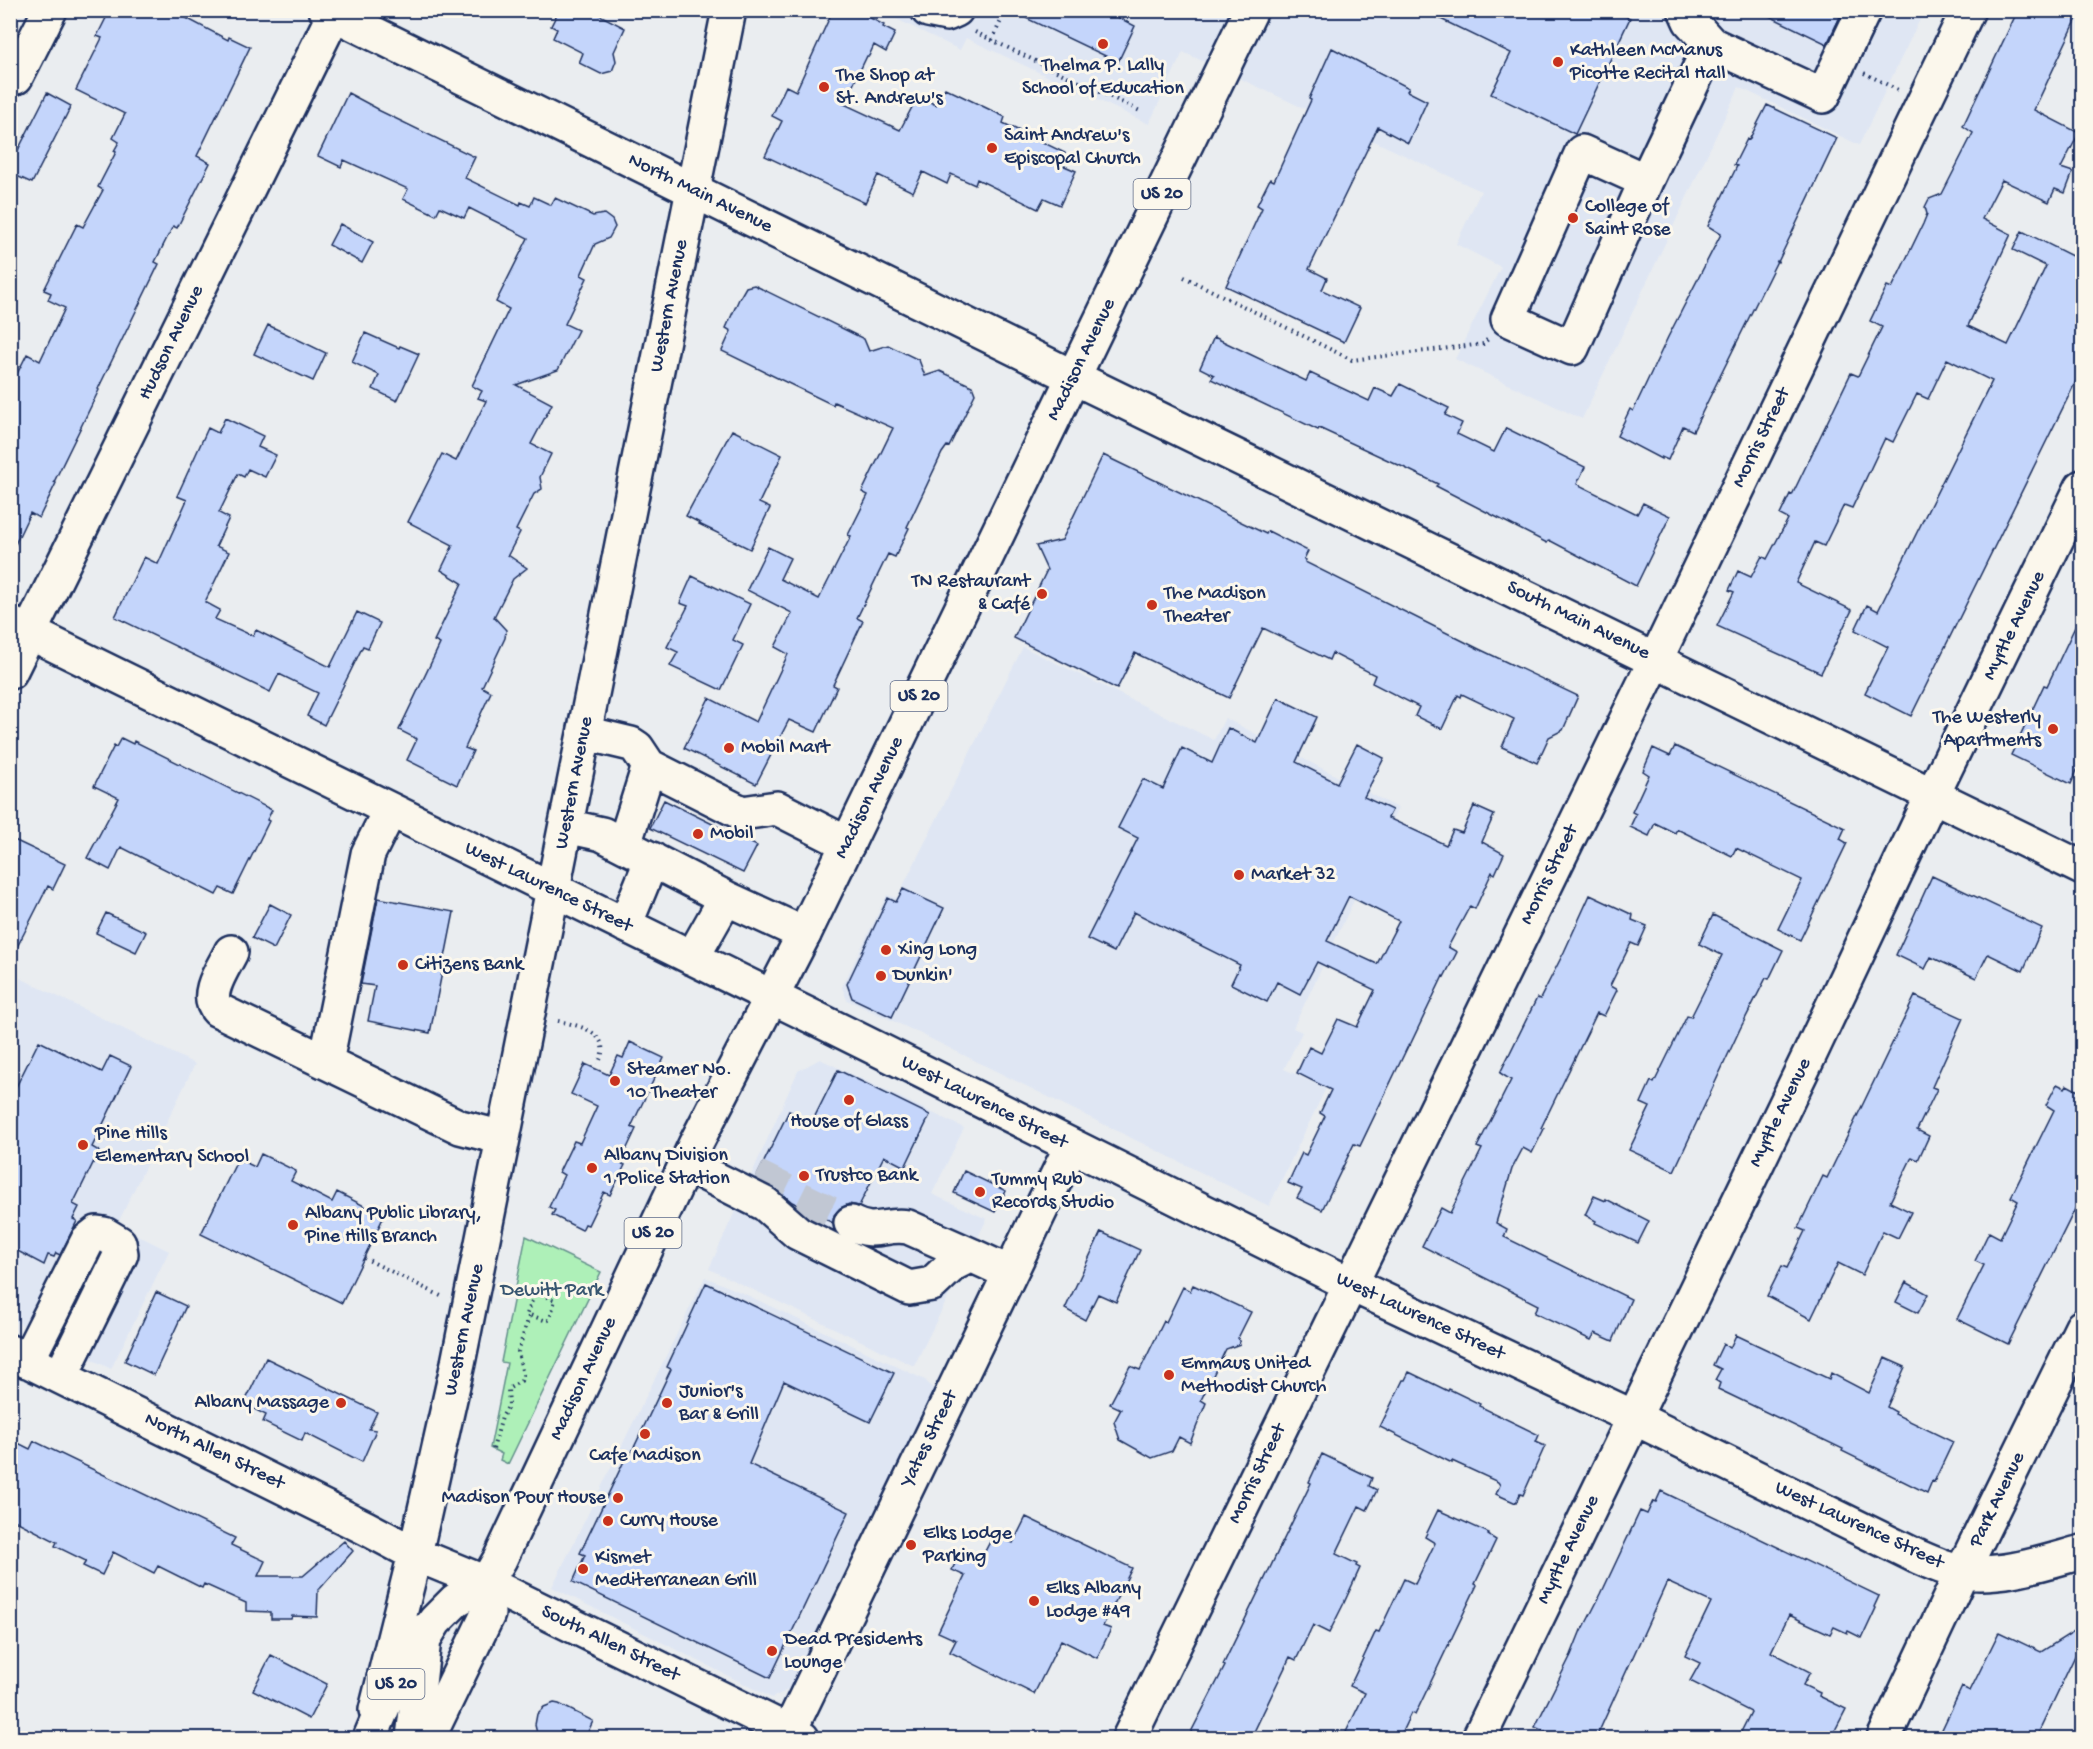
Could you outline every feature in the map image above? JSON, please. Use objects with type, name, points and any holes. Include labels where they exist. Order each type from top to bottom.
[{"type":"street","points":[[16,77],[50,10]]},
{"type":"street","name":"Western Avenue","points":[[370,1737],[415,1554],[469,1310],[729,10]]},
{"type":"street","name":"Madison Avenue","points":[[486,1583],[500,1559],[691,1155],[804,934],[1251,10]]},
{"type":"street","points":[[1685,10],[1690,21],[1711,44],[1823,96],[1864,10]]},
{"type":"street","name":"Morris Street","points":[[1129,1738],[1656,659],[1968,10]]},
{"type":"street","name":"North Main Avenue","points":[[330,12],[1073,377]]},
{"type":"street","name":"Hudson Avenue","points":[[10,672],[20,627],[330,12]]},
{"type":"street","points":[[1646,181],[1582,152],[1508,319],[1572,348],[1646,181],[1711,44]]},
{"type":"street","name":"South Main Avenue","points":[[1073,377],[2082,868]]},
{"type":"street","name":"Myrtle Avenue","points":[[1479,1738],[2082,487]]},
{"type":"street","name":"West Lawrence Street","points":[[20,627],[1350,1284],[1633,1417],[1916,1556],[1962,1572],[1993,1572],[2025,1567],[2082,1552]]},
{"type":"street","points":[[585,733],[631,744],[638,748],[649,766],[742,813],[777,808],[848,844]]},
{"type":"street","points":[[625,925],[638,852],[649,766]]},
{"type":"street","points":[[326,1062],[368,854],[390,810]]},
{"type":"street","points":[[566,826],[602,834],[726,898],[804,934]]},
{"type":"street","points":[[692,958],[726,898]]},
{"type":"street","points":[[231,952],[213,990],[212,999],[216,1008],[460,1127],[503,1138]]},
{"type":"street","name":"Yates Street","points":[[795,1735],[1071,1147]]},
{"type":"street","points":[[691,1155],[756,1176]]},
{"type":"street","points":[[691,1155],[765,1204],[791,1228],[804,1236],[909,1288],[932,1284],[953,1264],[971,1255]]},
{"type":"street","points":[[851,1223],[870,1230],[908,1227],[1010,1274]]},
{"type":"street","points":[[19,1357],[87,1240],[94,1234],[104,1234],[119,1243],[121,1254],[60,1376]]},
{"type":"street","name":"Park Avenue","points":[[1884,1738],[2082,1327]]},
{"type":"street","name":"North Allen Street","points":[[19,1357],[415,1554]]},
{"type":"street","name":"Western Avenue","points":[[413,1738],[425,1635],[423,1595],[415,1554]]},
{"type":"street","name":"South Allen Street","points":[[415,1554],[486,1583],[795,1735]]},
{"type":"street","name":"US 20","points":[[370,1737],[386,1700],[435,1621],[456,1600],[486,1583],[488,1614],[428,1738]]},
{"type":"path","points":[[992,40],[1006,10]]},
{"type":"path","points":[[941,12],[992,40],[1142,112]]},
{"type":"path","points":[[1840,61],[1923,103]]},
{"type":"path","points":[[1184,277],[1352,360],[1483,344],[1508,319]]},
{"type":"path","points":[[558,1021],[581,1026],[597,1036],[604,1045],[598,1064]]},
{"type":"path","points":[[364,1258],[469,1310]]},
{"type":"path","points":[[493,1449],[502,1417],[509,1405],[508,1389],[520,1381],[524,1375],[518,1352],[534,1293],[555,1300],[548,1321],[529,1316]]},
{"type":"shaded area","name":"College of Saint Rose","points":[[880,11],[1924,11],[1859,145],[1739,87],[1582,419],[1455,359],[1501,267],[1456,244],[1481,191],[1183,52],[1149,124],[966,38],[960,50]]},
{"type":"shaded area","points":[[1023,647],[1214,740],[1225,718],[1398,808],[1293,1028],[1302,1032],[1284,1069],[1326,1088],[1269,1206],[917,1032],[847,1000],[842,987],[887,895],[897,898]]},
{"type":"shaded area","name":"Pine Hills Elementary School","points":[[10,973],[195,1064],[117,1225],[169,1251],[111,1369],[11,1319]]},
{"type":"shaded area","points":[[820,1059],[964,1128],[932,1194],[987,1219],[914,1366],[709,1269],[798,1071]]},
{"type":"shaded area","points":[[705,1277],[925,1380],[935,1391],[797,1685],[772,1698],[552,1587]]},
{"type":"green space","name":"Dewitt Park","points":[[526,1236],[601,1272],[508,1464],[500,1460],[502,1454],[490,1448],[507,1363],[501,1362]]},
{"type":"building","points":[[110,10],[171,10],[228,40],[229,37],[250,47],[197,156],[210,163],[177,228],[173,226],[155,262],[159,264],[54,482],[56,483],[39,518],[30,513],[10,555],[10,388],[27,354],[40,361],[65,308],[48,300],[51,293],[44,290],[77,224],[83,227],[103,190],[98,187],[116,152],[114,151],[119,142],[113,138],[125,114],[76,90],[102,38],[97,36]]},
{"type":"building","points":[[559,10],[590,10],[625,28],[614,52],[616,61],[612,71],[601,74],[579,63],[583,53],[553,38],[557,29],[551,26]]},
{"type":"building","points":[[833,10],[855,10],[895,33],[886,52],[874,45],[844,104],[900,130],[918,96],[936,105],[945,88],[1005,117],[1003,123],[1065,153],[1060,164],[1076,171],[1060,205],[1044,198],[1038,209],[977,179],[975,185],[951,174],[947,184],[923,172],[913,192],[878,175],[865,203],[765,156],[782,121],[772,116],[786,86],[796,91]]},
{"type":"building","name":"Thelma P. Lally School of Education","points":[[1009,10],[1104,10],[1135,26],[1118,62]]},
{"type":"building","points":[[1422,10],[1613,10],[1630,18],[1575,134],[1491,94],[1511,53]]},
{"type":"building","points":[[1757,10],[1843,10],[1827,44]]},
{"type":"building","points":[[2018,10],[2081,10],[2034,110],[2079,133],[2061,168],[2073,172],[2065,193],[2055,189],[2049,202],[2002,180],[1982,219],[2011,234],[1968,326],[2008,345],[2046,266],[2013,250],[2022,231],[2082,261],[2082,369],[1911,716],[1865,693],[1888,647],[1855,630],[1867,605],[1878,611],[1992,381],[1947,359],[1928,399],[1917,394],[1893,442],[1885,438],[1852,508],[1844,505],[1824,546],[1815,542],[1796,583],[1852,610],[1821,673],[1717,626],[1734,592],[1729,590],[1738,571],[1751,577],[1762,556],[1767,559],[1788,519],[1780,515],[1790,494],[1792,495],[1851,373],[1858,376],[1882,327],[1870,321],[1887,286],[1892,288],[1923,224],[1927,214],[1925,207],[1929,199],[1942,194],[1973,133],[1963,126]]},
{"type":"building","points":[[1332,48],[1409,88],[1407,91],[1427,101],[1408,143],[1378,127],[1309,269],[1327,278],[1322,290],[1360,308],[1344,342],[1226,286],[1262,208],[1257,205],[1270,179],[1274,181]]},
{"type":"building","points":[[47,93],[71,106],[32,183],[10,173],[10,166]]},
{"type":"building","points":[[348,93],[475,157],[465,178],[520,205],[521,202],[530,206],[534,197],[551,205],[555,198],[593,216],[604,214],[612,220],[615,227],[609,238],[595,244],[581,275],[587,278],[565,324],[578,330],[558,370],[516,385],[552,404],[531,444],[551,454],[540,477],[542,489],[534,494],[516,530],[520,532],[508,555],[527,568],[513,579],[494,617],[506,630],[505,638],[482,687],[491,692],[465,748],[473,751],[457,785],[407,760],[417,739],[399,730],[440,644],[434,641],[462,583],[441,570],[453,545],[408,522],[442,454],[456,461],[486,401],[478,398],[482,391],[472,386],[509,309],[496,302],[528,238],[469,208],[464,218],[440,207],[436,215],[403,199],[408,189],[344,160],[341,167],[318,156]]},
{"type":"building","points":[[1767,105],[1837,138],[1693,431],[1683,426],[1668,460],[1661,457],[1661,459],[1617,436],[1630,409],[1633,411],[1721,234],[1708,226],[1737,166],[1734,165]]},
{"type":"building","points":[[340,224],[373,242],[362,263],[329,245]]},
{"type":"building","points":[[754,285],[864,339],[869,351],[888,345],[919,360],[925,376],[940,371],[972,386],[975,394],[949,447],[947,446],[942,453],[895,557],[888,554],[857,618],[863,621],[833,685],[837,687],[816,732],[789,720],[756,784],[684,748],[709,698],[756,722],[788,654],[775,647],[792,613],[747,590],[768,547],[790,558],[780,579],[819,599],[851,536],[848,535],[868,495],[862,492],[893,428],[834,402],[833,405],[722,351],[731,331],[726,328],[739,299],[746,287]]},
{"type":"building","points":[[268,325],[326,353],[313,381],[254,354]]},
{"type":"building","points":[[365,333],[419,354],[397,401],[373,389],[379,375],[352,362]]},
{"type":"building","points":[[1214,337],[1306,381],[1310,373],[1369,401],[1375,388],[1393,396],[1400,384],[1449,408],[1445,415],[1462,423],[1457,434],[1494,452],[1506,428],[1585,467],[1577,484],[1637,514],[1643,503],[1670,516],[1636,586],[1549,540],[1547,543],[1436,486],[1438,484],[1211,379],[1214,375],[1200,368]]},
{"type":"building","points":[[225,418],[263,436],[258,447],[276,455],[265,477],[248,469],[244,477],[238,474],[219,513],[229,518],[216,546],[229,552],[205,602],[220,610],[215,619],[253,636],[256,630],[330,667],[357,612],[380,623],[368,648],[363,646],[324,725],[307,716],[318,693],[279,674],[270,692],[115,617],[144,557],[158,564],[187,500],[177,496],[208,428],[218,433]]},
{"type":"building","points":[[732,430],[782,455],[759,503],[770,508],[750,549],[686,516]]},
{"type":"building","points":[[1103,455],[1266,534],[1268,531],[1308,551],[1305,562],[1578,696],[1563,730],[1549,737],[1537,763],[1502,747],[1514,719],[1462,694],[1461,697],[1458,695],[1442,729],[1415,716],[1419,707],[1372,683],[1375,675],[1332,653],[1329,660],[1263,628],[1229,698],[1135,653],[1117,689],[1014,638],[1047,570],[1036,546],[1062,540]]},
{"type":"building","points":[[692,576],[750,604],[733,640],[743,645],[721,690],[670,666],[678,652],[667,647],[688,606],[680,603]]},
{"type":"building","name":"The Westerly Apartments","points":[[2082,612],[2082,759],[2071,784],[2011,755]]},
{"type":"building","points":[[1278,698],[1317,717],[1296,762],[1337,783],[1357,744],[1384,758],[1364,797],[1392,810],[1388,818],[1446,845],[1453,830],[1462,833],[1474,806],[1494,815],[1482,842],[1504,854],[1495,874],[1492,872],[1475,909],[1470,906],[1448,947],[1457,952],[1360,1146],[1354,1144],[1322,1210],[1297,1198],[1302,1189],[1288,1183],[1302,1153],[1306,1155],[1325,1116],[1320,1113],[1331,1090],[1297,1073],[1309,1047],[1321,1053],[1338,1019],[1357,1027],[1375,990],[1317,962],[1300,994],[1277,982],[1267,1002],[1231,984],[1240,965],[1134,912],[1114,952],[1087,939],[1138,838],[1118,828],[1143,779],[1163,789],[1182,748],[1212,763],[1228,728],[1257,743]],"holes":[[[1349,896],[1399,921],[1377,964],[1327,941]]]},
{"type":"building","points":[[121,738],[133,744],[134,741],[272,810],[267,820],[269,821],[233,894],[220,888],[216,895],[121,847],[110,870],[87,858],[119,798],[94,786],[114,746],[116,747]]},
{"type":"building","points":[[1675,746],[1845,828],[1840,839],[1847,843],[1800,940],[1778,929],[1802,880],[1736,848],[1732,856],[1677,829],[1675,833],[1655,823],[1649,836],[1630,827],[1636,814],[1632,812],[1649,775],[1643,771],[1653,748],[1670,756]]},
{"type":"building","points":[[664,800],[757,846],[743,873],[650,828]]},
{"type":"building","points":[[10,838],[65,864],[53,889],[48,886],[10,961]]},
{"type":"building","points":[[1932,876],[2042,928],[2023,971],[1988,954],[1976,978],[1931,957],[1925,969],[1896,955]]},
{"type":"building","points":[[903,889],[944,908],[892,1017],[852,998],[847,984],[888,898],[896,902]]},
{"type":"building","points":[[1590,895],[1633,915],[1632,920],[1647,926],[1638,946],[1631,943],[1610,986],[1617,990],[1604,1016],[1597,1013],[1541,1128],[1544,1129],[1532,1153],[1523,1148],[1512,1169],[1496,1223],[1507,1229],[1504,1237],[1631,1299],[1613,1341],[1595,1333],[1591,1340],[1534,1313],[1538,1305],[1422,1246],[1441,1208],[1450,1213],[1482,1149],[1477,1147],[1511,1080],[1500,1073],[1537,998],[1540,999],[1564,952]]},
{"type":"building","name":"Citizens Bank","points":[[378,898],[454,912],[430,1033],[368,1021],[375,986],[361,984]]},
{"type":"building","points":[[270,904],[291,915],[274,949],[252,938]]},
{"type":"building","points":[[106,913],[146,932],[136,952],[96,933]]},
{"type":"building","points":[[1713,915],[1783,950],[1740,1029],[1674,1171],[1629,1150],[1650,1107],[1641,1103],[1651,1081],[1654,1083],[1687,1016],[1691,1017],[1722,955],[1699,944]]},
{"type":"building","points":[[1915,996],[1963,1018],[1932,1087],[1937,1089],[1917,1130],[1929,1136],[1918,1160],[1912,1157],[1890,1202],[1911,1212],[1898,1238],[1883,1231],[1862,1275],[1838,1263],[1811,1319],[1767,1296],[1782,1266],[1787,1268],[1805,1231],[1798,1228],[1823,1176],[1827,1178]]},
{"type":"building","points":[[39,1041],[102,1072],[110,1056],[131,1066],[92,1147],[99,1151],[73,1204],[79,1207],[73,1219],[77,1221],[60,1255],[56,1253],[54,1257],[48,1255],[44,1265],[10,1247],[10,1099]]},
{"type":"building","points":[[630,1042],[664,1058],[631,1127],[636,1129],[620,1163],[625,1165],[610,1195],[604,1192],[588,1225],[585,1224],[582,1230],[552,1215],[555,1210],[549,1207],[564,1175],[559,1172],[574,1141],[580,1143],[597,1106],[571,1094],[585,1064],[609,1075],[618,1056],[623,1058]]},
{"type":"building","points":[[838,1070],[930,1115],[905,1167],[884,1156],[859,1206],[849,1204],[840,1208],[834,1215],[833,1223],[792,1202],[774,1187],[756,1178],[789,1111],[812,1122]]},
{"type":"building","points":[[2057,1084],[2065,1088],[2067,1085],[2082,1093],[2082,1195],[2008,1344],[1957,1319],[1984,1265],[1975,1261],[1989,1232],[2000,1238],[2018,1201],[2011,1197],[2054,1110],[2046,1105]]},
{"type":"building","name":"Albany Public Library, Pine Hills Branch","points":[[261,1154],[296,1171],[291,1181],[332,1202],[337,1192],[384,1216],[342,1303],[201,1234],[238,1159],[255,1167]]},
{"type":"building","name":"Tummy Rub Records Studio","points":[[964,1171],[1006,1191],[995,1212],[954,1193]]},
{"type":"building","points":[[1594,1196],[1606,1201],[1606,1199],[1649,1221],[1638,1243],[1595,1223],[1596,1221],[1585,1215]]},
{"type":"building","points":[[1101,1232],[1140,1250],[1116,1302],[1098,1294],[1085,1320],[1065,1309]]},
{"type":"building","points":[[1906,1282],[1928,1294],[1918,1313],[1896,1302]]},
{"type":"building","points":[[706,1283],[894,1373],[870,1422],[784,1381],[749,1464],[849,1512],[770,1678],[573,1582],[585,1555],[580,1553],[626,1457],[629,1458],[671,1369],[667,1367]]},
{"type":"building","name":"Emmaus United Methodist Church","points":[[1193,1285],[1251,1312],[1238,1338],[1240,1344],[1226,1349],[1201,1400],[1206,1403],[1190,1443],[1179,1437],[1172,1451],[1152,1458],[1120,1440],[1114,1422],[1121,1409],[1110,1404],[1130,1366],[1140,1370],[1183,1287],[1190,1291]]},
{"type":"building","points":[[156,1292],[186,1306],[154,1375],[125,1361]]},
{"type":"building","points":[[1736,1335],[1829,1379],[1831,1373],[1869,1393],[1885,1358],[1905,1367],[1887,1407],[1896,1412],[1895,1414],[1953,1442],[1927,1493],[1842,1451],[1843,1449],[1718,1389],[1720,1383],[1715,1380],[1721,1369],[1713,1365],[1723,1344],[1730,1348]]},
{"type":"building","points":[[266,1358],[377,1412],[369,1429],[376,1430],[362,1462],[305,1433],[302,1441],[263,1422],[266,1415],[244,1404]]},
{"type":"building","points":[[1409,1372],[1480,1404],[1479,1406],[1539,1435],[1536,1442],[1545,1446],[1523,1495],[1520,1494],[1516,1503],[1496,1494],[1500,1485],[1498,1482],[1452,1461],[1452,1463],[1380,1427]]},
{"type":"building","points":[[10,1439],[30,1449],[34,1441],[235,1538],[231,1545],[265,1561],[258,1576],[303,1576],[344,1541],[353,1551],[318,1591],[317,1617],[292,1616],[291,1619],[271,1619],[271,1612],[246,1611],[246,1603],[204,1584],[202,1588],[158,1566],[154,1573],[113,1552],[102,1575],[83,1566],[86,1561],[55,1546],[57,1542],[10,1518]]},
{"type":"building","points":[[1322,1454],[1372,1478],[1369,1486],[1377,1490],[1367,1510],[1359,1506],[1336,1554],[1357,1564],[1356,1566],[1360,1568],[1343,1605],[1329,1633],[1313,1625],[1296,1660],[1290,1657],[1251,1738],[1188,1738],[1225,1666],[1223,1665],[1311,1483],[1309,1482]]},
{"type":"building","points":[[1661,1491],[1879,1596],[1862,1638],[1834,1627],[1830,1634],[1789,1615],[1771,1652],[1810,1672],[1803,1685],[1820,1693],[1819,1696],[1846,1709],[1831,1738],[1738,1738],[1751,1712],[1690,1681],[1700,1663],[1685,1656],[1711,1602],[1667,1582],[1596,1738],[1558,1738],[1535,1727],[1640,1511],[1647,1514]]},
{"type":"building","points":[[1438,1510],[1489,1533],[1488,1535],[1496,1540],[1415,1715],[1411,1713],[1399,1738],[1361,1738],[1346,1732],[1365,1693],[1350,1686],[1404,1579],[1415,1584],[1435,1543],[1425,1537]]},
{"type":"building","name":"Elks Albany Lodge #49","points":[[1026,1517],[1132,1568],[1103,1626],[1111,1629],[1097,1658],[1061,1640],[1034,1694],[950,1652],[956,1640],[938,1632],[965,1576],[952,1570],[962,1549],[981,1559],[994,1534],[1013,1543]]},
{"type":"building","points":[[2082,1626],[2082,1641],[2036,1738],[1938,1738],[1962,1687],[1970,1691],[1999,1632],[2041,1652]]},
{"type":"building","points":[[271,1655],[327,1684],[309,1719],[253,1690]]},
{"type":"building","points":[[554,1703],[593,1721],[585,1738],[538,1738],[535,1725],[537,1714],[544,1707]]},
{"type":"tunnel","points":[[756,1176],[851,1223]]},
{"type":"place","name":"Thelma P. Lally School of Education","points":[[1103,44]]},
{"type":"place","name":"Kathleen McManus Picotte Recital Hall","points":[[1558,62]]},
{"type":"place","name":"The Shop at St. Andrew's","points":[[824,87]]},
{"type":"place","name":"Saint Andrew's Episcopal Church","points":[[992,148]]},
{"type":"place","name":"College of Saint Rose","points":[[1573,218]]},
{"type":"place","name":"TN Restaurant & Café","points":[[1042,594]]},
{"type":"place","name":"The Madison Theater","points":[[1152,605]]},
{"type":"place","name":"The Westerly Apartments","points":[[2053,729]]},
{"type":"place","name":"Mobil Mart","points":[[729,748]]},
{"type":"place","name":"Mobil","points":[[698,834]]},
{"type":"place","name":"Market 32","points":[[1239,875]]},
{"type":"place","name":"Xing Long","points":[[886,950]]},
{"type":"place","name":"Citizens Bank","points":[[403,965]]},
{"type":"place","name":"Dunkin'","points":[[881,976]]},
{"type":"place","name":"Steamer No. 10 Theater","points":[[615,1081]]},
{"type":"place","name":"House of Glass","points":[[849,1100]]},
{"type":"place","name":"Pine Hills Elementary School","points":[[83,1145]]},
{"type":"place","name":"Albany Division 1 Police Station","points":[[592,1168]]},
{"type":"place","name":"Trustco Bank","points":[[804,1176]]},
{"type":"place","name":"Tummy Rub Records Studio","points":[[980,1192]]},
{"type":"place","name":"Albany Public Library, Pine Hills Branch","points":[[293,1225]]},
{"type":"place","name":"Emmaus United Methodist Church","points":[[1169,1375]]},
{"type":"place","name":"Albany Massage","points":[[341,1403]]},
{"type":"place","name":"Junior's Bar & Grill","points":[[667,1403]]},
{"type":"place","name":"Cafe Madison","points":[[645,1434]]},
{"type":"place","name":"Madison Pour House","points":[[618,1498]]},
{"type":"place","name":"Curry House","points":[[608,1521]]},
{"type":"place","name":"Elks Lodge Parking","points":[[911,1545]]},
{"type":"place","name":"Kismet Mediterranean Grill","points":[[583,1569]]},
{"type":"place","name":"Elks Albany Lodge #49","points":[[1034,1601]]},
{"type":"place","name":"Dead Presidents Lounge","points":[[772,1651]]}]
